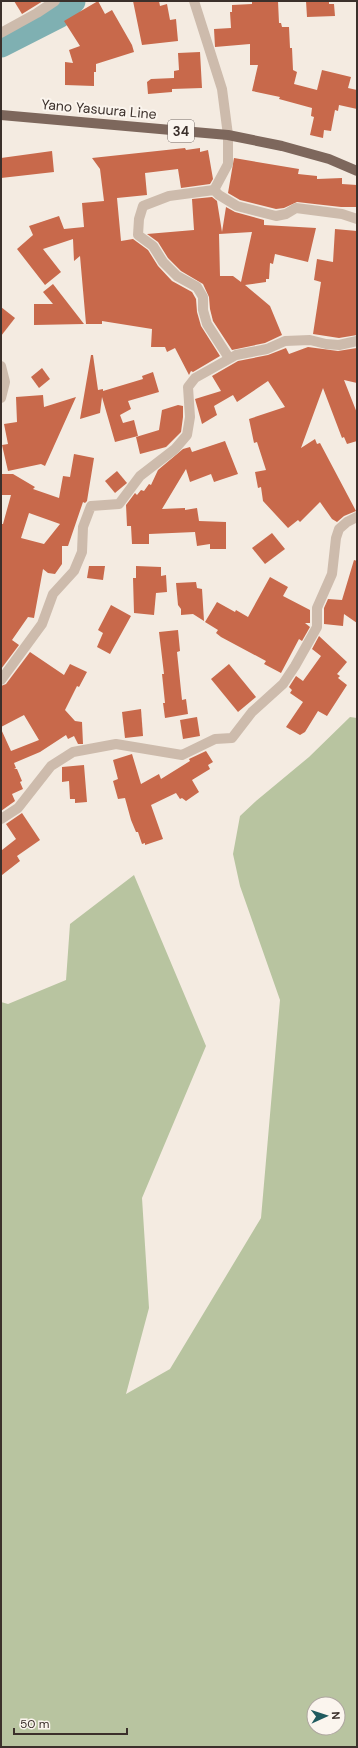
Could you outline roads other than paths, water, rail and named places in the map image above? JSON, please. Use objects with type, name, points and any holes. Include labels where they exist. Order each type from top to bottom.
[{"type":"main road","name":"Yano Yasuura Line","points":[[1,115],[228,135],[282,146],[322,157],[357,170]]},
{"type":"street","points":[[1,33],[55,1]]},
{"type":"street","points":[[194,1],[222,89],[228,135],[228,164],[214,190]]},
{"type":"street","points":[[214,190],[219,195],[237,206],[276,216],[286,214],[296,208],[342,214],[357,219]]},
{"type":"street","points":[[214,190],[169,196],[143,206],[139,219],[138,235],[152,246],[163,262],[177,276],[197,287],[203,297],[203,310],[206,320],[229,358]]},
{"type":"street","points":[[1,680],[42,624],[53,594],[74,571],[82,552],[83,527],[91,506],[119,504],[140,476],[175,449],[187,435],[190,417],[188,387],[195,378],[229,358],[244,352],[267,349],[285,341],[310,340],[338,345],[357,341]]},
{"type":"street","points":[[1,366],[5,382],[1,398]]},
{"type":"street","points":[[1,820],[18,808],[51,766],[73,752],[116,744],[182,755],[215,739],[232,738],[252,712],[283,684],[295,666],[316,627],[318,608],[332,574],[336,538],[339,529],[347,522],[357,517]]},
{"type":"waterway","points":[[1,44],[58,15],[72,1]]}]
